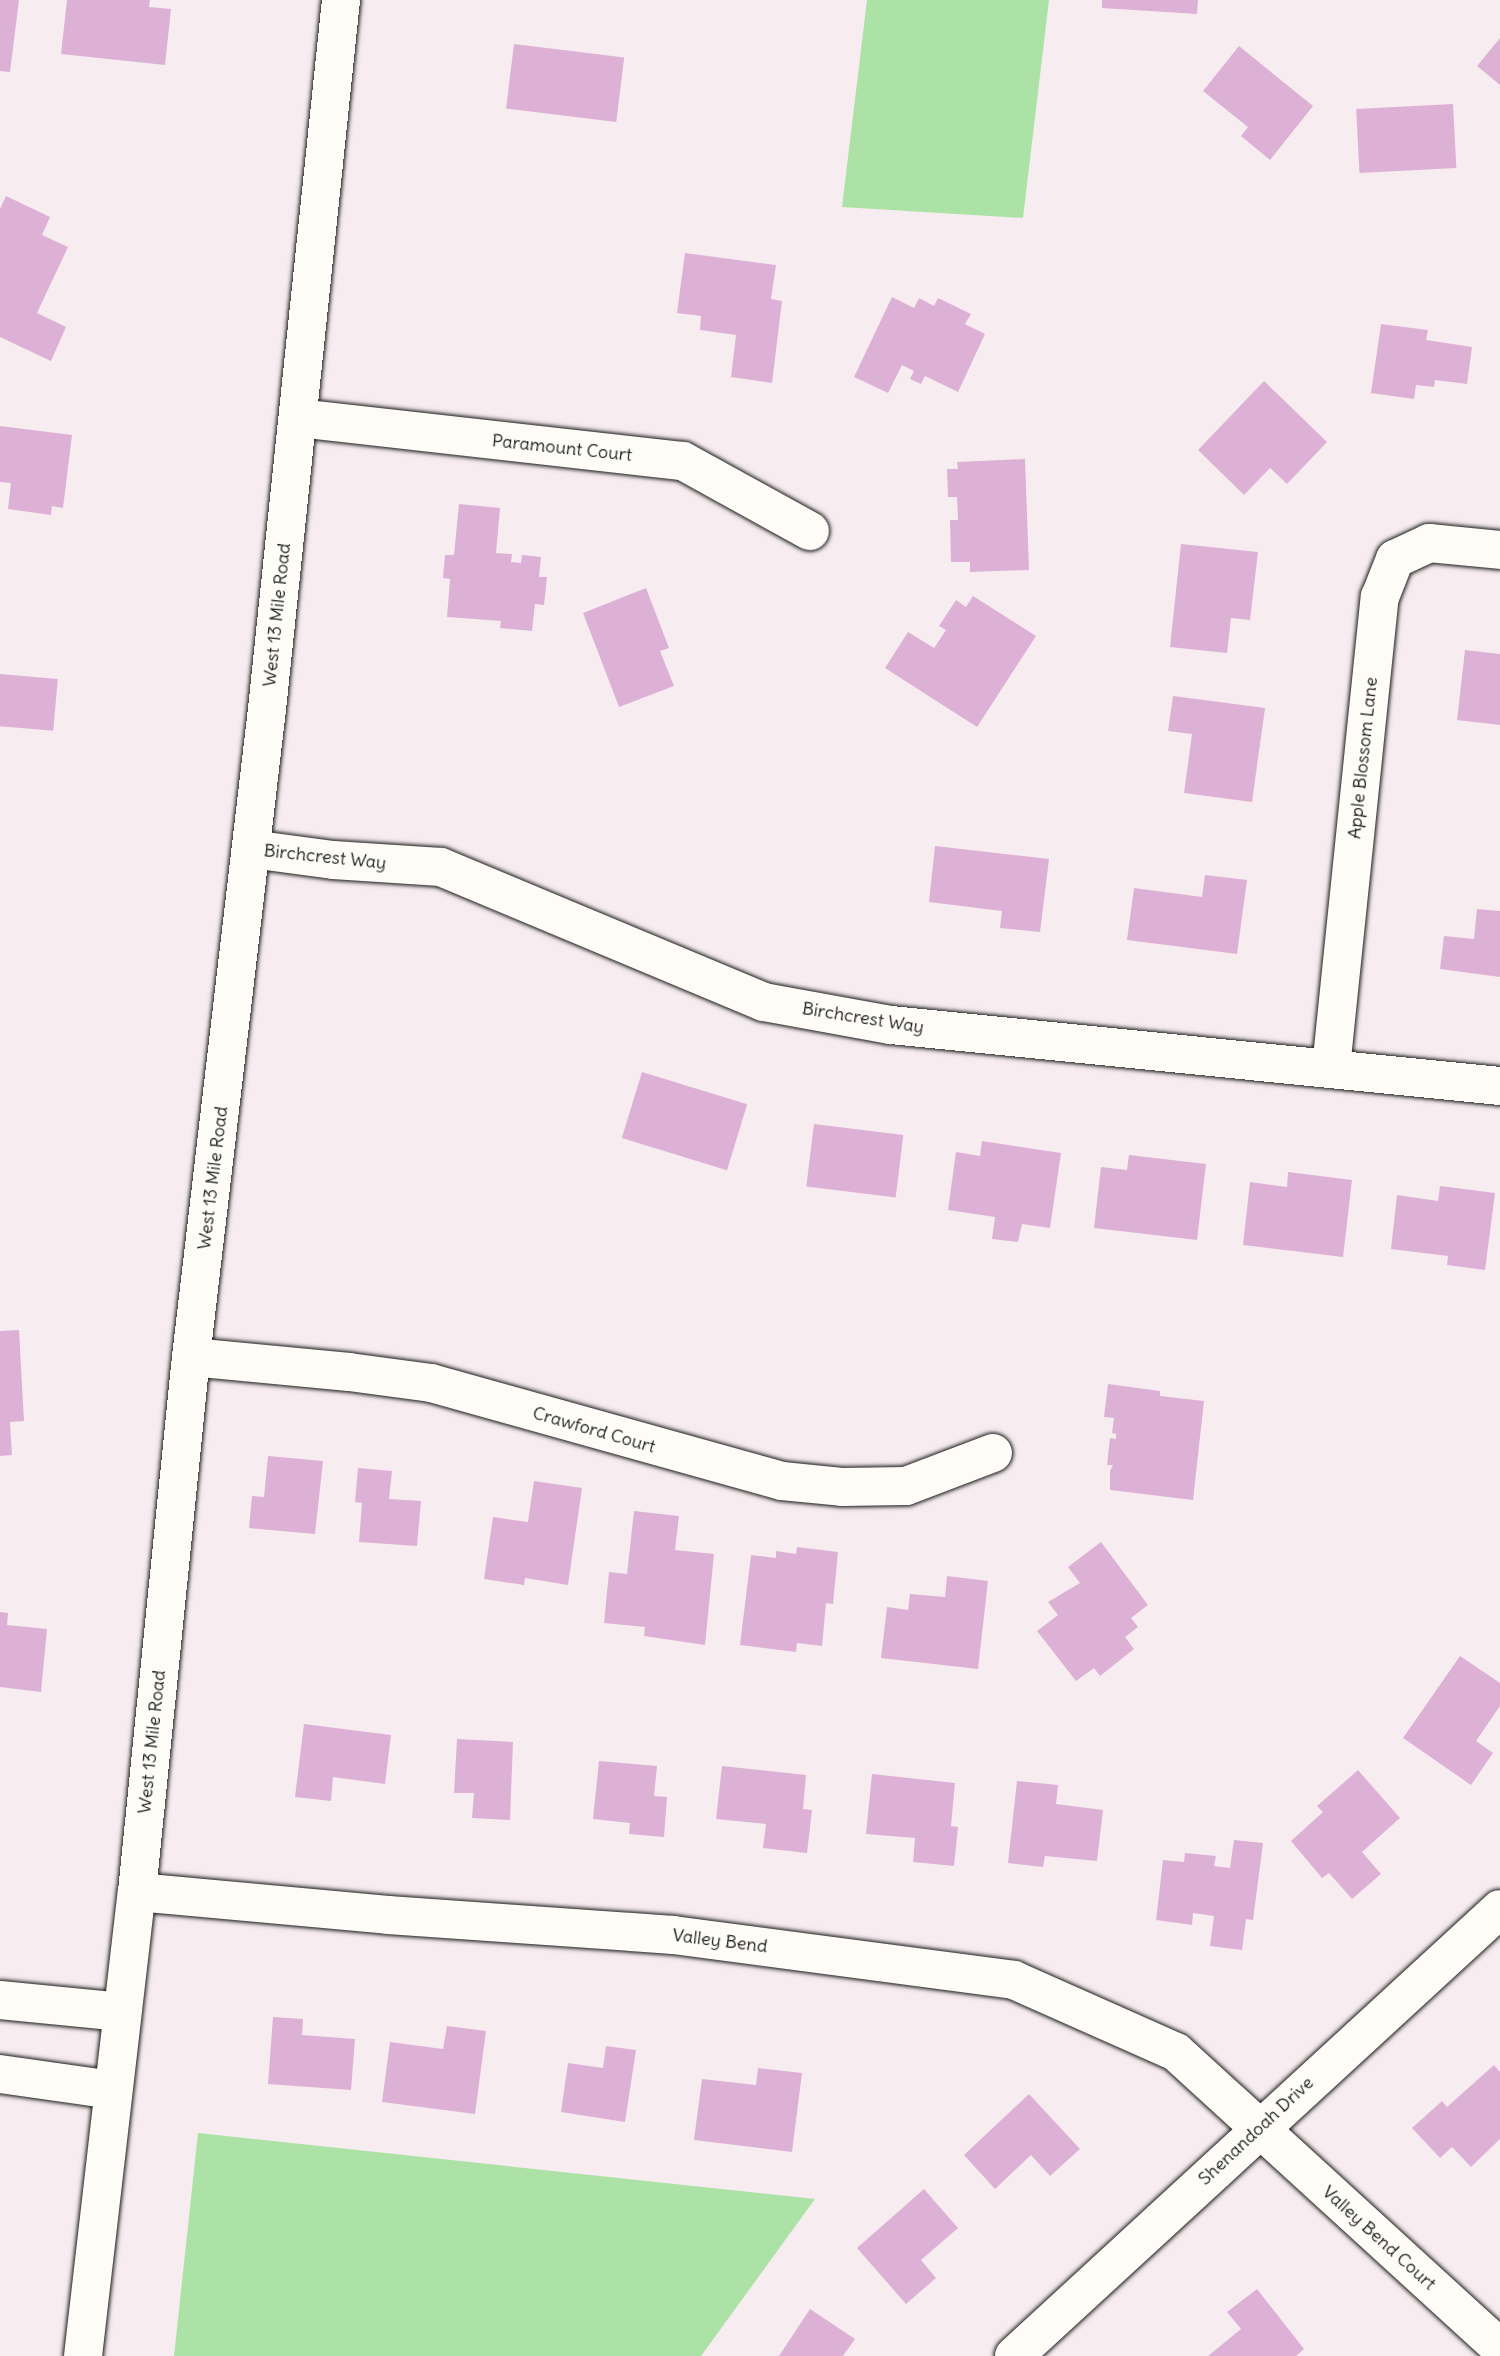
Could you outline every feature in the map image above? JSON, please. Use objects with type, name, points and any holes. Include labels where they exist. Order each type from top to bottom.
[{"type":"street","name":"West 13 Mile Road","points":[[83,2356],[136,1892],[191,1357],[251,849],[341,0]]},
{"type":"street","name":"Paramount Court","points":[[298,418],[683,461],[810,531]]},
{"type":"street","name":"Apple Blossom Lane","points":[[1331,1069],[1380,597],[1395,558],[1429,543],[1500,550]]},
{"type":"street","name":"Birchcrest Way","points":[[251,849],[333,860],[441,867],[764,1002],[891,1026],[1500,1086]]},
{"type":"street","name":"Crawford Court","points":[[191,1357],[431,1383],[782,1481],[842,1487],[906,1486],[993,1453]]},
{"type":"street","name":"Valley Bend","points":[[136,1892],[387,1915],[673,1935],[1014,1980],[1176,2052],[1258,2128]]},
{"type":"street","name":"Shenandoah Drive","points":[[1014,2356],[1258,2128],[1500,1909]]},
{"type":"street","points":[[0,2000],[122,2012]]},
{"type":"street","points":[[0,2074],[114,2090]]},
{"type":"street","name":"Valley Bend Court","points":[[1258,2128],[1500,2348]]},
{"type":"green space","points":[[867,0],[1049,0],[1023,218],[842,207]]},
{"type":"green space","points":[[198,2133],[815,2199],[701,2356],[174,2356]]},
{"type":"building","points":[[0,0],[19,0],[10,72],[0,71]]},
{"type":"building","points":[[67,0],[150,0],[149,7],[171,9],[165,65],[61,54]]},
{"type":"building","points":[[1102,0],[1198,0],[1197,14],[1102,8]]},
{"type":"building","points":[[1500,38],[1500,85],[1477,66]]},
{"type":"building","points":[[514,44],[624,58],[616,122],[506,109]]},
{"type":"building","points":[[1239,46],[1313,106],[1270,160],[1241,136],[1248,127],[1203,91]]},
{"type":"building","points":[[1453,104],[1456,168],[1359,173],[1356,109]]},
{"type":"building","points":[[6,196],[50,217],[42,235],[68,247],[37,313],[66,327],[51,361],[0,337],[0,209]]},
{"type":"building","points":[[685,253],[776,265],[771,299],[782,301],[772,383],[731,377],[736,335],[700,330],[701,316],[677,313]]},
{"type":"building","points":[[892,297],[914,308],[919,298],[934,306],[938,298],[971,314],[965,324],[985,334],[958,392],[925,376],[921,384],[910,379],[914,371],[902,365],[888,393],[854,377]]},
{"type":"building","points":[[1381,324],[1428,330],[1426,340],[1472,347],[1467,384],[1435,380],[1434,387],[1416,385],[1414,399],[1371,393]]},
{"type":"building","points":[[1264,381],[1327,442],[1287,484],[1270,468],[1244,495],[1198,450]]},
{"type":"building","points":[[0,426],[72,435],[63,508],[52,506],[51,515],[8,509],[11,483],[0,482]]},
{"type":"building","points":[[1025,459],[1029,570],[970,572],[970,562],[951,562],[950,520],[958,520],[957,497],[948,497],[947,469],[958,469],[957,462]]},
{"type":"building","points":[[459,504],[500,508],[496,553],[512,554],[511,562],[521,563],[522,555],[541,557],[539,577],[547,577],[544,605],[535,604],[532,631],[500,628],[501,621],[447,617],[450,579],[443,578],[445,555],[454,555]]},
{"type":"building","points":[[1181,544],[1258,552],[1250,620],[1231,618],[1227,653],[1170,647]]},
{"type":"building","points":[[646,588],[669,648],[660,651],[674,686],[619,707],[583,613]]},
{"type":"building","points":[[973,596],[1036,636],[977,727],[885,668],[908,632],[934,648],[946,630],[939,626],[956,600],[966,607]]},
{"type":"building","points":[[1465,650],[1500,654],[1500,725],[1457,720]]},
{"type":"building","points":[[0,674],[58,679],[53,731],[0,726]]},
{"type":"building","points":[[1173,696],[1265,708],[1252,802],[1184,793],[1192,734],[1168,731]]},
{"type":"building","points":[[935,846],[1049,859],[1040,932],[1000,928],[1002,911],[929,902]]},
{"type":"building","points":[[1205,875],[1247,880],[1237,954],[1127,940],[1134,888],[1202,897]]},
{"type":"building","points":[[1477,909],[1500,911],[1500,977],[1440,969],[1444,936],[1474,939]]},
{"type":"building","points":[[642,1072],[747,1104],[727,1170],[622,1138]]},
{"type":"building","points":[[814,1124],[903,1135],[896,1197],[806,1187]]},
{"type":"building","points":[[982,1141],[1061,1153],[1050,1228],[1022,1224],[1018,1242],[992,1239],[995,1217],[948,1210],[956,1152],[980,1156]]},
{"type":"building","points":[[1129,1155],[1206,1164],[1197,1240],[1094,1228],[1101,1167],[1127,1170]]},
{"type":"building","points":[[1288,1172],[1352,1180],[1343,1257],[1243,1245],[1250,1182],[1287,1187]]},
{"type":"building","points":[[1440,1186],[1495,1193],[1485,1270],[1447,1265],[1448,1256],[1391,1249],[1397,1195],[1438,1201]]},
{"type":"building","points":[[19,1330],[24,1421],[10,1422],[12,1455],[0,1456],[0,1331]]},
{"type":"building","points":[[1108,1384],[1160,1391],[1160,1396],[1204,1401],[1193,1500],[1110,1490],[1110,1471],[1113,1465],[1107,1465],[1110,1438],[1116,1439],[1116,1434],[1112,1433],[1114,1418],[1104,1417]]},
{"type":"building","points":[[268,1456],[323,1461],[315,1534],[249,1528],[252,1496],[264,1497]]},
{"type":"building","points":[[358,1468],[392,1471],[389,1499],[421,1501],[417,1546],[359,1542],[362,1503],[355,1502]]},
{"type":"building","points":[[534,1481],[582,1488],[568,1585],[525,1578],[524,1585],[484,1579],[493,1517],[528,1522]]},
{"type":"building","points":[[634,1511],[679,1516],[675,1550],[714,1554],[705,1645],[644,1636],[645,1627],[604,1623],[609,1572],[627,1574]]},
{"type":"building","points":[[1101,1542],[1148,1605],[1131,1618],[1138,1627],[1125,1637],[1134,1649],[1100,1676],[1094,1668],[1076,1681],[1037,1631],[1058,1615],[1048,1602],[1080,1583],[1068,1567]]},
{"type":"building","points":[[797,1547],[838,1552],[833,1604],[826,1603],[822,1646],[797,1643],[796,1652],[740,1645],[751,1555],[776,1558],[776,1551],[796,1554]]},
{"type":"building","points":[[947,1576],[988,1581],[978,1669],[881,1658],[887,1607],[908,1610],[910,1594],[945,1597]]},
{"type":"building","points":[[0,1612],[8,1613],[7,1625],[47,1629],[41,1692],[0,1687]]},
{"type":"building","points":[[1460,1656],[1500,1683],[1500,1706],[1476,1741],[1493,1753],[1471,1785],[1403,1738]]},
{"type":"building","points":[[304,1724],[391,1735],[385,1784],[333,1777],[331,1801],[295,1797]]},
{"type":"building","points":[[457,1739],[513,1742],[510,1820],[472,1818],[474,1793],[454,1793]]},
{"type":"building","points":[[599,1761],[657,1766],[654,1796],[667,1797],[664,1837],[629,1834],[630,1823],[593,1819]]},
{"type":"building","points":[[722,1766],[806,1775],[803,1809],[812,1810],[807,1853],[763,1848],[766,1824],[716,1819]]},
{"type":"building","points":[[1358,1770],[1400,1818],[1362,1852],[1381,1874],[1352,1899],[1329,1873],[1322,1878],[1291,1841],[1323,1812],[1317,1806]]},
{"type":"building","points":[[872,1774],[955,1783],[951,1826],[958,1827],[954,1866],[913,1862],[915,1838],[866,1834]]},
{"type":"building","points":[[1017,1781],[1058,1785],[1056,1804],[1103,1810],[1097,1861],[1045,1856],[1043,1867],[1008,1863]]},
{"type":"building","points":[[1234,1840],[1263,1843],[1253,1920],[1246,1919],[1242,1950],[1210,1946],[1214,1916],[1193,1913],[1192,1925],[1156,1920],[1163,1860],[1184,1862],[1185,1853],[1216,1856],[1214,1866],[1230,1868]]},
{"type":"building","points":[[273,2017],[303,2019],[302,2035],[355,2039],[351,2090],[268,2084]]},
{"type":"building","points":[[447,2026],[486,2031],[475,2114],[382,2102],[390,2042],[443,2049]]},
{"type":"building","points":[[606,2046],[636,2050],[625,2122],[561,2112],[568,2063],[603,2068]]},
{"type":"building","points":[[1494,2065],[1500,2072],[1500,2139],[1471,2167],[1452,2147],[1440,2158],[1412,2128],[1442,2101],[1447,2107]]},
{"type":"building","points":[[758,2068],[802,2073],[792,2152],[694,2140],[702,2079],[756,2085]]},
{"type":"building","points":[[1029,2094],[1080,2149],[1050,2176],[1031,2155],[995,2189],[964,2155]]},
{"type":"building","points":[[924,2189],[958,2228],[921,2260],[936,2278],[906,2304],[857,2248]]},
{"type":"building","points":[[1257,2289],[1304,2349],[1296,2356],[1208,2356],[1241,2329],[1227,2312]]},
{"type":"building","points":[[810,2309],[855,2339],[843,2356],[779,2356]]}]
